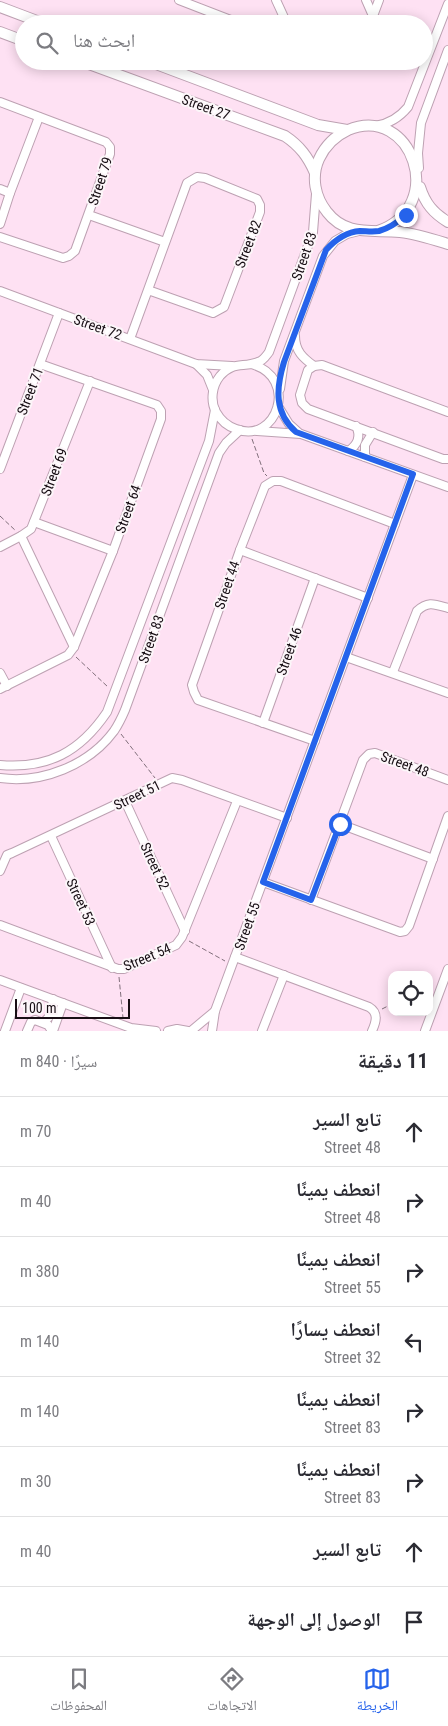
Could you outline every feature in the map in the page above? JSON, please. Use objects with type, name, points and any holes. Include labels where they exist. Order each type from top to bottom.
[{"type":"main road","points":[[0,8],[20,15]]},
{"type":"main road","points":[[0,32],[15,37]]},
{"type":"main road","name":"Street 27","points":[[105,70],[285,136],[304,152],[315,173]]},
{"type":"main road","name":"Street 27","points":[[172,70],[318,125],[348,130]]},
{"type":"main road","points":[[448,222],[433,211],[423,196],[420,186],[419,168],[413,153],[403,140],[390,131],[364,126],[348,130],[331,141],[323,150],[315,173],[316,192],[323,208],[335,221],[350,229],[359,231],[412,234],[448,244]]},
{"type":"main road","points":[[378,231],[393,225],[406,215],[415,202],[420,186]]},
{"type":"street","points":[[180,0],[218,15]]},
{"type":"street","points":[[276,0],[283,15]]},
{"type":"street","points":[[366,0],[370,15]]},
{"type":"street","points":[[374,15],[379,0]]},
{"type":"street","points":[[433,43],[448,4]]},
{"type":"street","points":[[419,168],[418,146],[421,123],[448,50]]},
{"type":"street","points":[[374,127],[390,123],[403,114],[408,107],[422,70]]},
{"type":"street","name":"Street 79","points":[[0,102],[106,142],[110,147],[110,154],[89,215],[75,251],[70,256],[63,258],[0,237]]},
{"type":"street","points":[[0,224],[39,117]]},
{"type":"street","name":"Street 82","points":[[130,339],[187,183],[197,177],[205,178],[258,199],[260,212],[224,307],[212,313],[148,290]]},
{"type":"street","points":[[0,190],[10,193]]},
{"type":"street","name":"Street 83","points":[[251,364],[260,362],[270,352],[313,232],[316,192]]},
{"type":"street","points":[[89,215],[166,242]]},
{"type":"street","name":"Street 83","points":[[280,394],[282,368],[326,250],[341,237],[359,231]]},
{"type":"street","name":"Street 72","points":[[0,291],[196,364],[234,366]]},
{"type":"street","name":"Street 71","points":[[0,469],[59,313]]},
{"type":"street","points":[[296,332],[295,339],[298,352],[314,366]]},
{"type":"street","name":"Street 64","points":[[40,364],[157,405],[160,411],[160,419],[113,550],[73,649]]},
{"type":"street","points":[[196,364],[207,375],[213,390],[215,410],[220,419],[229,427],[240,430],[301,434],[448,486]]},
{"type":"street","points":[[213,390],[221,375],[234,366],[251,364],[270,374],[275,380],[280,394],[278,406],[272,419],[260,428],[251,431]]},
{"type":"street","points":[[448,412],[322,365],[314,366],[308,370],[300,395],[303,405],[308,408],[443,459],[448,459]]},
{"type":"street","name":"Street 69","points":[[0,547],[31,529],[90,381]]},
{"type":"street","points":[[278,406],[289,424],[301,434]]},
{"type":"street","name":"Street 83","points":[[0,765],[27,766],[64,754],[84,740],[96,728],[106,712],[208,442],[215,410]]},
{"type":"street","points":[[348,451],[355,446],[359,438],[356,426]]},
{"type":"street","name":"Street 83","points":[[0,778],[25,778],[48,774],[75,764],[96,750],[116,727],[125,710],[219,453],[226,443],[240,430]]},
{"type":"street","points":[[365,457],[365,445],[373,432]]},
{"type":"street","name":"Street 55","points":[[212,1031],[215,1011],[413,474]]},
{"type":"street","points":[[273,481],[281,481],[395,524]]},
{"type":"street","name":"Street 44","points":[[273,481],[265,486],[192,685],[198,700],[315,741]]},
{"type":"street","points":[[34,522],[113,550]]},
{"type":"street","points":[[0,673],[3,688],[68,655],[73,649],[21,536]]},
{"type":"street","points":[[240,550],[368,598]]},
{"type":"street","name":"Street 46","points":[[263,724],[314,578]]},
{"type":"street","points":[[393,672],[416,611],[424,605],[434,604],[448,608]]},
{"type":"street","points":[[346,657],[448,692]]},
{"type":"street","name":"Street 48","points":[[311,900],[364,760],[368,754],[375,753],[448,780]]},
{"type":"street","name":"Street 51","points":[[0,871],[7,856],[172,778],[178,778],[286,818]]},
{"type":"street","name":"Street 52","points":[[125,801],[183,934]]},
{"type":"street","name":"Street 54","points":[[0,925],[115,969],[124,969],[176,945],[183,934],[237,801]]},
{"type":"street","points":[[263,882],[400,932],[405,931],[409,926],[448,816]]},
{"type":"street","points":[[340,824],[433,859]]},
{"type":"street","name":"Street 53","points":[[51,836],[115,969]]},
{"type":"street","points":[[234,961],[284,975],[369,1007],[376,1014],[372,1031]]},
{"type":"street","points":[[425,1031],[448,969]]},
{"type":"street","points":[[262,1031],[284,975]]},
{"type":"street","points":[[0,980],[130,1028],[156,1031]]},
{"type":"street","points":[[4,1031],[21,988]]},
{"type":"street","points":[[44,1022],[51,1014],[53,999]]},
{"type":"street","points":[[53,1031],[63,1003]]},
{"type":"street","name":"Street 55","points":[[189,1031],[215,1011]]},
{"type":"street","points":[[27,1031],[33,1020],[44,1022],[53,1031]]},
{"type":"street","points":[[168,1031],[178,1029],[189,1031]]},
{"type":"path","points":[[251,431],[264,473],[273,481]]},
{"type":"path","points":[[0,516],[21,536]]},
{"type":"path","points":[[73,649],[114,693]]},
{"type":"path","points":[[116,727],[160,784]]},
{"type":"path","points":[[183,934],[234,961]]},
{"type":"path","points":[[115,969],[130,1028]]},
{"type":"path","points":[[376,1014],[388,1006]]},
{"type":"route","points":[[340,824],[311,900],[263,882],[413,474],[296,432],[282,416],[278,406],[280,384],[284,362],[326,250],[346,234],[386,229],[406,215]]}]
